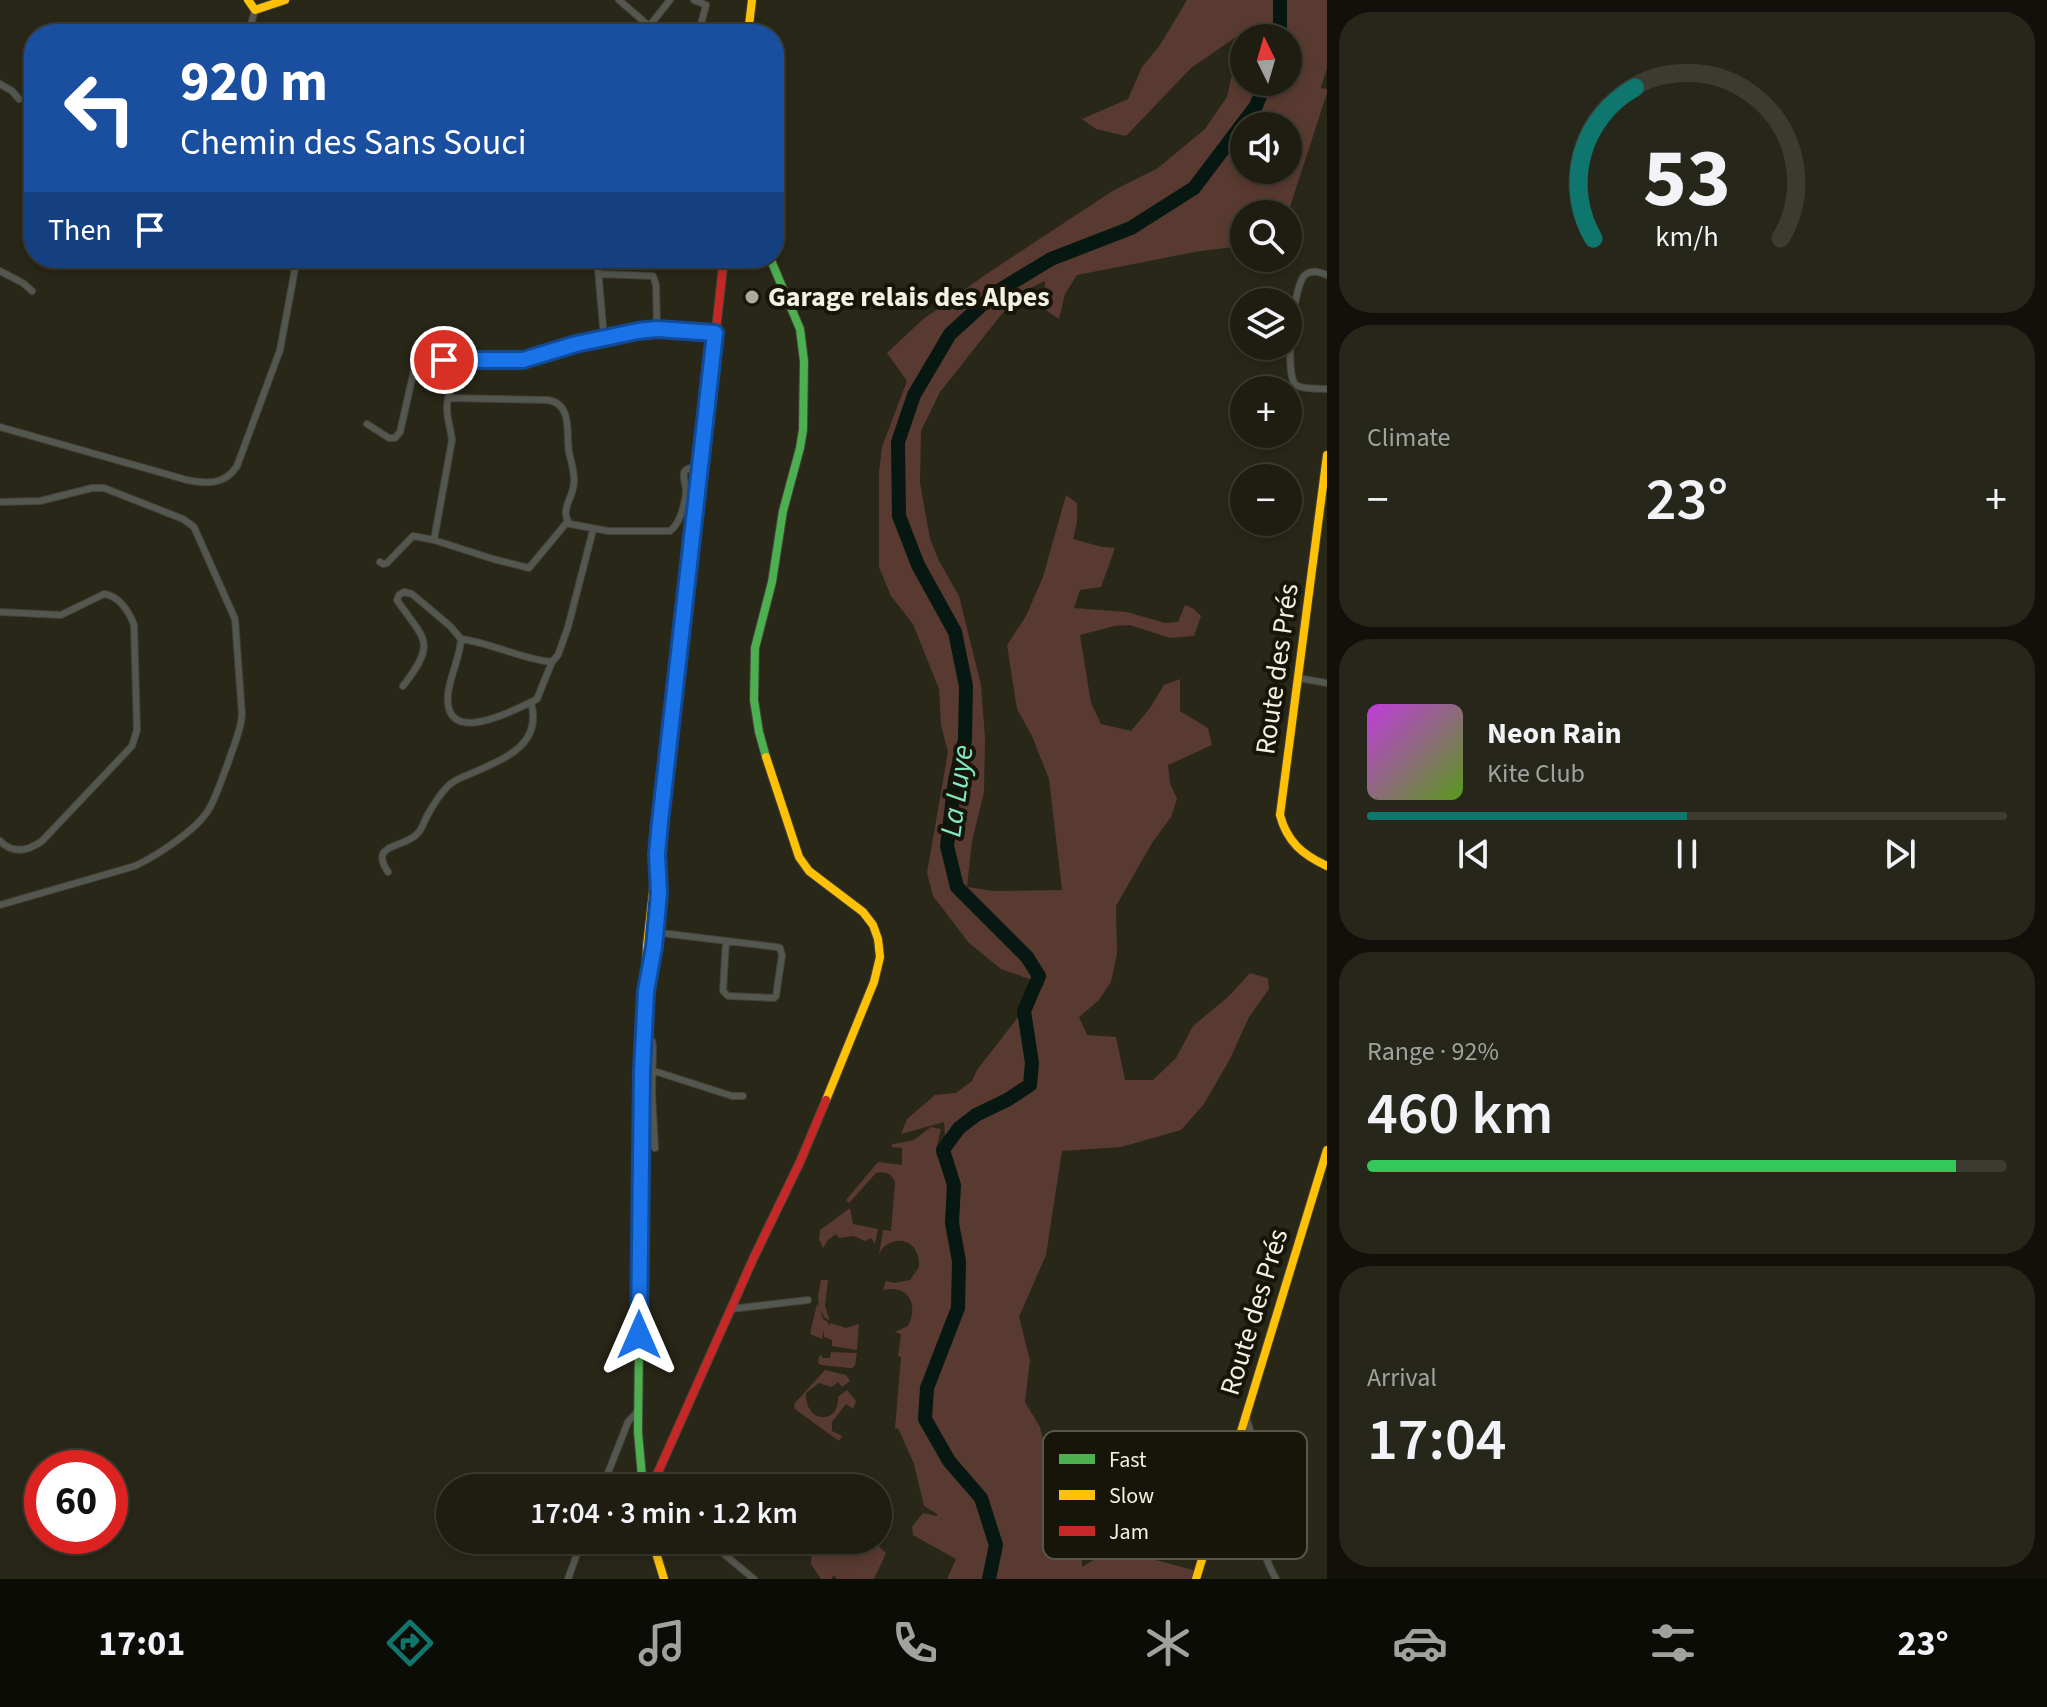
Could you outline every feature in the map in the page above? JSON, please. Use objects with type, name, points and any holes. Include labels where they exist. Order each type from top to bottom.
[{"type":"street","points":[[248,0],[255,10]]},
{"type":"street","points":[[255,10],[285,0]]},
{"type":"street","points":[[619,0],[647,24]]},
{"type":"street","points":[[651,24],[670,0]]},
{"type":"street","points":[[694,0],[706,5],[701,24]]},
{"type":"street","points":[[749,24],[752,0]]},
{"type":"street","points":[[251,24],[255,10]]},
{"type":"street","points":[[0,84],[19,99]]},
{"type":"street","points":[[0,427],[187,480],[209,484],[224,479],[237,466],[280,350],[295,268]]},
{"type":"street","points":[[598,268],[604,338]]},
{"type":"street","points":[[641,1474],[638,1411],[646,991],[657,854],[723,268]]},
{"type":"street","points":[[657,1474],[800,1162],[874,982],[880,957],[873,925],[863,912],[809,871],[799,857],[776,791],[755,711],[755,648],[772,582],[783,511],[803,430],[804,361],[800,329],[774,268]]},
{"type":"street","points":[[0,271],[32,291]]},
{"type":"street","points":[[1327,275],[1310,272],[1301,279],[1292,323],[1291,372],[1299,387],[1327,389]]},
{"type":"street","points":[[599,274],[653,276],[657,329]]},
{"type":"street","points":[[367,424],[389,438],[395,438],[400,432],[415,366],[422,362],[523,360],[576,344],[657,329],[715,333]]},
{"type":"street","points":[[434,540],[452,440],[445,414],[459,361]]},
{"type":"street","points":[[448,398],[547,400],[554,401],[564,410],[575,476],[565,514],[570,524],[593,530],[670,531],[678,523],[686,496],[684,472],[689,467],[700,467]]},
{"type":"street","name":"Route des Prés","points":[[1327,455],[1280,815],[1287,838],[1294,846],[1327,866]]},
{"type":"street","points":[[0,502],[40,501],[100,488],[183,519],[194,527],[235,619],[242,715],[240,730],[213,801],[195,827],[135,866],[0,905]]},
{"type":"street","points":[[380,562],[387,563],[413,536],[529,568],[568,521]]},
{"type":"street","points":[[461,639],[447,698],[452,715],[470,724],[483,723],[537,699],[568,627],[593,530]]},
{"type":"street","points":[[403,686],[423,655],[424,640],[397,600],[404,592],[412,594],[461,639],[552,662]]},
{"type":"street","points":[[0,612],[61,615],[104,594],[118,600],[134,625],[137,725],[132,746],[42,841],[18,850],[6,847],[0,841]]},
{"type":"street","points":[[1298,678],[1327,683]]},
{"type":"street","points":[[388,872],[381,857],[385,850],[407,841],[420,831],[435,801],[450,784],[498,761],[519,748],[528,738],[533,727],[531,702]]},
{"type":"street","points":[[652,932],[776,947],[782,951],[774,998],[725,994],[726,941]]},
{"type":"street","points":[[644,1036],[652,1041],[655,1148]]},
{"type":"street","points":[[651,1070],[732,1096],[743,1096]]},
{"type":"street","name":"Route des Prés","points":[[1240,1431],[1327,1150]]},
{"type":"street","points":[[731,1309],[808,1300]]},
{"type":"street","points":[[608,1474],[628,1422],[638,1411]]},
{"type":"street","points":[[1245,1415],[1251,1431]]},
{"type":"street","points":[[568,1579],[577,1554]]},
{"type":"street","points":[[656,1554],[664,1579]]},
{"type":"street","points":[[724,1554],[754,1579]]},
{"type":"street","name":"Route des Prés","points":[[1196,1579],[1202,1559]]},
{"type":"street","points":[[1266,1559],[1276,1579]]},
{"type":"shaded area","points":[[1187,0],[1327,0],[1327,68],[1321,88],[1327,89],[1327,93],[1302,170],[1302,112],[1230,112],[1230,184],[1297,184],[1292,200],[1230,200],[1230,247],[1077,275],[1065,294],[1059,319],[1044,309],[1045,281],[1024,291],[940,392],[921,431],[920,483],[930,539],[959,596],[981,685],[985,738],[984,792],[972,841],[967,887],[994,891],[1062,890],[1049,779],[1032,736],[1017,709],[1007,645],[1026,616],[1043,577],[1066,495],[1077,503],[1073,539],[1115,548],[1101,587],[1080,590],[1074,608],[1127,612],[1165,623],[1178,622],[1185,605],[1201,616],[1194,636],[1170,638],[1130,625],[1080,635],[1091,703],[1101,724],[1131,731],[1164,685],[1180,679],[1180,711],[1208,728],[1212,745],[1168,765],[1170,783],[1177,799],[1171,817],[1152,843],[1116,906],[1117,954],[1111,982],[1098,1001],[1079,1017],[1087,1035],[1116,1037],[1125,1080],[1153,1080],[1176,1058],[1193,1026],[1229,996],[1250,973],[1268,978],[1269,989],[1249,1017],[1230,1059],[1204,1104],[1181,1130],[1121,1147],[1062,1151],[1046,1255],[1019,1317],[1030,1360],[1025,1402],[1040,1427],[1043,1440],[1043,1559],[1082,1559],[1082,1567],[1095,1559],[1151,1559],[1194,1570],[1192,1579],[947,1579],[956,1559],[913,1535],[912,1527],[923,1513],[937,1514],[924,1506],[914,1464],[898,1428],[895,1429],[901,1334],[895,1332],[908,1326],[912,1304],[899,1290],[883,1290],[886,1281],[910,1280],[919,1267],[918,1257],[914,1247],[904,1241],[892,1242],[879,1254],[883,1230],[891,1231],[895,1182],[890,1175],[876,1173],[849,1203],[846,1200],[878,1162],[902,1165],[902,1148],[891,1147],[893,1144],[914,1140],[931,1127],[941,1129],[937,1157],[947,1165],[944,1122],[901,1134],[907,1119],[935,1095],[956,1093],[972,1081],[977,1070],[1044,984],[1001,969],[969,943],[933,896],[927,873],[948,752],[941,725],[939,689],[913,624],[891,596],[879,567],[882,447],[907,381],[887,353],[922,320],[985,275],[1114,190],[1158,168],[1205,129],[1227,97],[1230,84],[1230,96],[1302,96],[1302,24],[1230,24],[1230,41],[1191,68],[1126,136],[1096,129],[1082,119],[1128,99],[1142,67],[1160,45]]},
{"type":"shaded area","points":[[850,1208],[853,1224],[878,1229],[875,1244],[871,1238],[865,1241],[854,1236],[839,1238],[836,1234],[823,1248],[819,1239],[820,1230]]},
{"type":"shaded area","points":[[821,1280],[828,1280],[825,1306],[830,1321],[820,1309],[823,1319],[829,1323],[828,1326],[831,1323],[846,1328],[859,1324],[857,1350],[832,1346],[832,1340],[824,1337],[824,1330],[822,1339],[810,1334],[817,1304],[819,1307]]},
{"type":"shaded area","points":[[831,1352],[857,1353],[855,1365],[849,1368],[818,1363],[819,1356],[830,1358]]},
{"type":"shaded area","points":[[825,1370],[846,1375],[850,1381],[842,1387],[838,1382],[832,1387],[819,1383],[806,1393],[811,1411],[822,1417],[828,1416],[834,1412],[838,1397],[847,1390],[856,1401],[853,1409],[846,1404],[832,1422],[832,1431],[842,1436],[839,1441],[795,1409],[794,1404]]},
{"type":"shaded area","points":[[812,1554],[886,1554],[874,1579],[837,1579],[834,1575],[831,1579],[821,1579],[811,1564]]},
{"type":"waterway","name":"La Luye","points":[[1280,0],[1280,24]]},
{"type":"waterway","name":"La Luye","points":[[989,1579],[996,1545],[981,1498],[949,1461],[925,1419],[927,1388],[958,1308],[959,1261],[952,1223],[954,1185],[943,1150],[959,1128],[976,1115],[1030,1085],[1032,1063],[1024,1011],[1039,976],[1027,957],[957,887],[947,846],[955,780],[965,740],[966,686],[955,632],[918,565],[899,516],[898,442],[914,395],[950,334],[995,293],[1051,259],[1131,228],[1194,188],[1256,106],[1260,96]]},
{"type":"traffic: fast","points":[[766,757],[754,700],[755,648],[772,582],[783,511],[803,430],[804,361],[800,329],[774,268]]},
{"type":"traffic: fast","points":[[641,1168],[638,1432],[642,1474]]},
{"type":"traffic: slow","points":[[248,0],[255,10],[285,0]]},
{"type":"traffic: slow","points":[[749,24],[752,0]]},
{"type":"traffic: slow","points":[[1327,455],[1280,815],[1287,833],[1297,846],[1327,866]]},
{"type":"traffic: slow","points":[[641,1168],[647,946],[688,578]]},
{"type":"traffic: slow","points":[[766,757],[799,857],[809,871],[863,912],[873,925],[878,939],[880,957],[874,982],[826,1100]]},
{"type":"traffic: slow","points":[[1241,1431],[1327,1150]]},
{"type":"traffic: slow","points":[[656,1554],[664,1579]]},
{"type":"traffic: slow","points":[[1196,1579],[1202,1559]]},
{"type":"traffic: jam","points":[[688,578],[723,268]]},
{"type":"traffic: jam","points":[[651,966],[658,877]]},
{"type":"traffic: jam","points":[[657,1474],[826,1100]]},
{"type":"place","name":"Garage relais des Alpes","points":[[752,297]]},
{"type":"route","points":[[444,360],[523,360],[576,344],[657,329],[715,333],[660,822],[657,854],[659,893],[646,991],[639,1335]]}]
